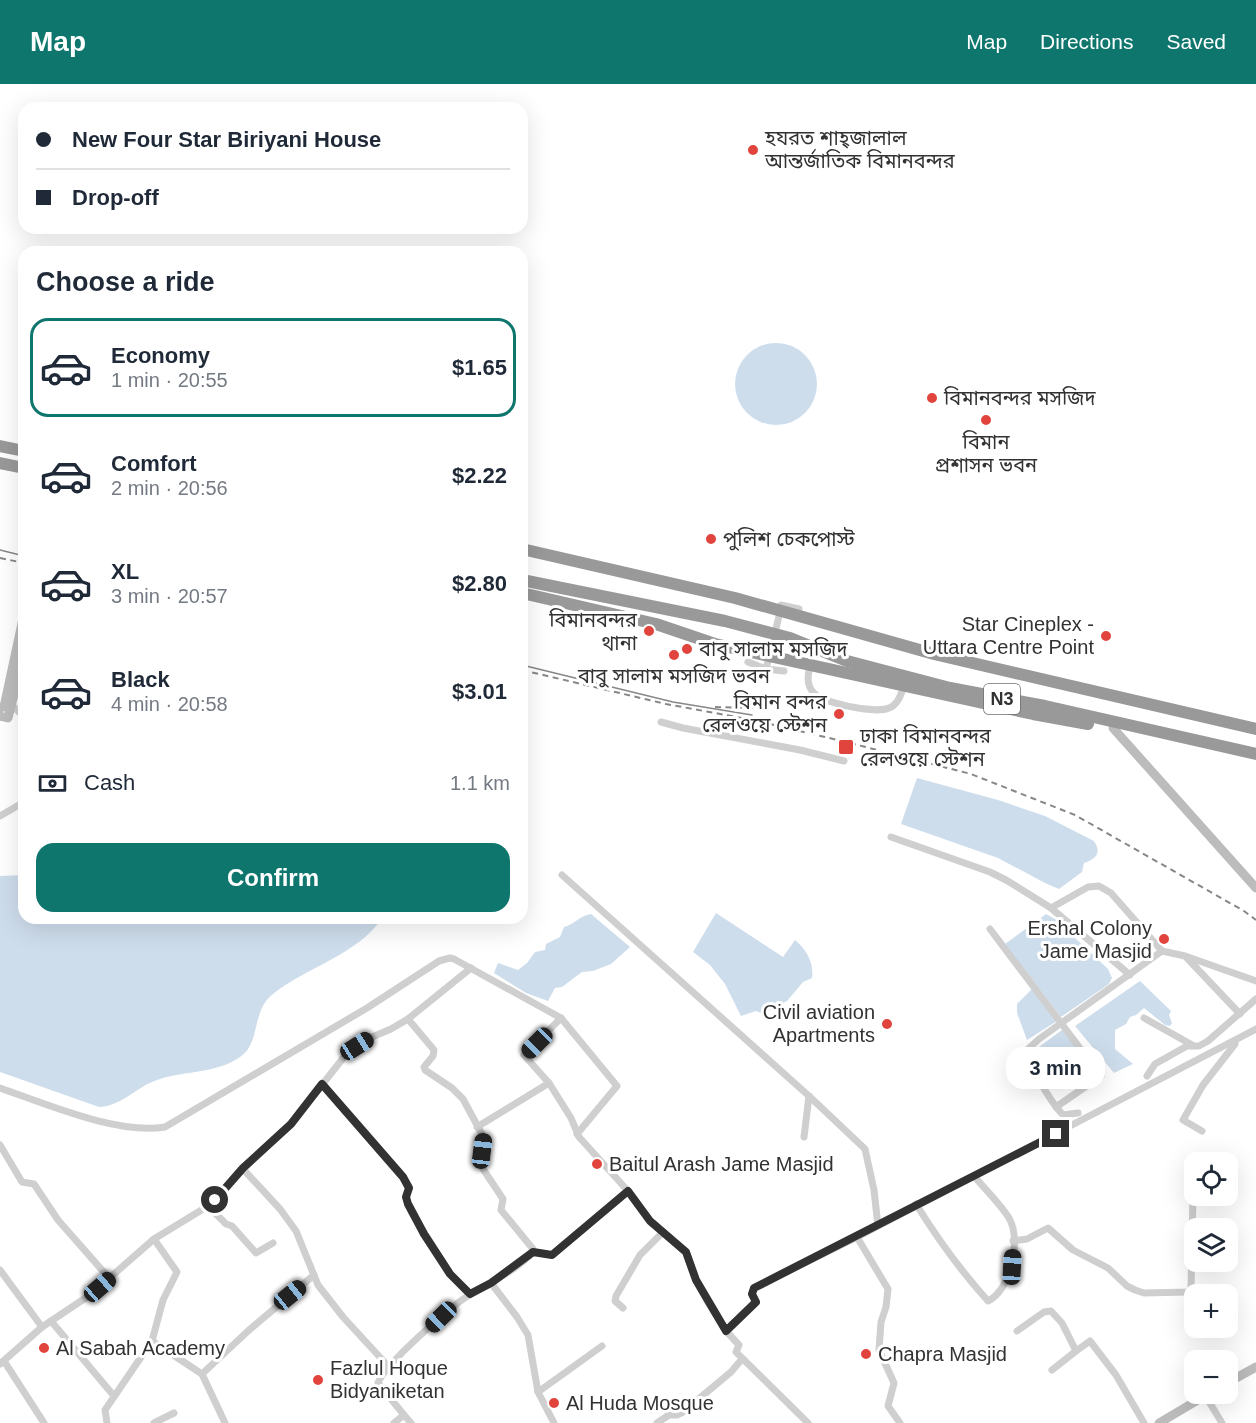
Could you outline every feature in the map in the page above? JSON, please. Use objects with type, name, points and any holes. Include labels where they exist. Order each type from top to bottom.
[{"type":"highway","points":[[0,446],[18,450]]},
{"type":"highway","points":[[0,463],[18,467]]},
{"type":"highway","name":"N3","points":[[528,550],[644,575],[934,654],[1256,729]]},
{"type":"highway","name":"N3","points":[[528,581],[752,627],[790,638],[847,661],[950,688],[1256,754]]},
{"type":"highway","points":[[528,594],[656,624],[715,644],[904,686],[1033,714],[1113,728],[1140,728]]},
{"type":"street","points":[[761,599],[799,609]]},
{"type":"street","points":[[766,669],[781,605]]},
{"type":"street","points":[[0,708],[4,707],[18,642]]},
{"type":"street","points":[[747,662],[766,669],[784,671]]},
{"type":"street","points":[[810,665],[808,682],[813,693],[826,701],[875,710],[888,709],[896,703],[904,686]]},
{"type":"street","points":[[0,716],[8,718],[18,680]]},
{"type":"street","points":[[12,705],[18,711]]},
{"type":"street","points":[[661,722],[844,761]]},
{"type":"street","points":[[1113,728],[1256,888]]},
{"type":"street","points":[[0,816],[18,806]]},
{"type":"street","points":[[891,837],[1006,879],[1051,908],[1130,975]]},
{"type":"street","points":[[562,875],[865,1149],[874,1190],[878,1226]]},
{"type":"street","points":[[1051,908],[1088,887],[1100,886],[1111,893],[1162,951],[1185,956],[1256,981]]},
{"type":"street","points":[[990,929],[1101,1076],[1056,1107]]},
{"type":"street","points":[[1078,1113],[1063,1115],[1056,1107],[1032,1067],[1028,1056],[1029,1048],[1162,951]]},
{"type":"street","points":[[1185,956],[1240,1014]]},
{"type":"street","points":[[0,1088],[127,1128],[165,1127],[367,1008],[440,961],[450,958],[561,1018],[617,1086],[577,1134]]},
{"type":"street","points":[[44,1423],[2,1362],[42,1327],[90,1295],[154,1239],[208,1206],[243,1168],[291,1124],[344,1057],[357,1046],[408,1018],[471,968]]},
{"type":"street","points":[[1147,1076],[1155,1064],[1187,1046],[1208,1041],[1256,999]]},
{"type":"street","points":[[408,1018],[434,1050],[433,1056],[424,1067],[426,1072],[452,1088],[463,1099],[484,1139],[481,1166],[503,1199],[501,1210],[533,1249],[533,1252]]},
{"type":"street","points":[[561,1018],[524,1055],[549,1083],[571,1118],[577,1134],[628,1191],[650,1221],[686,1252],[696,1280],[726,1331],[738,1345],[735,1352],[808,1423]]},
{"type":"street","points":[[1144,1018],[1194,1046]]},
{"type":"street","points":[[726,1331],[756,1302],[752,1294],[754,1288],[857,1237],[916,1204],[1256,1029]]},
{"type":"street","points":[[1202,1131],[1183,1120],[1203,1085],[1239,1039]]},
{"type":"street","points":[[477,1127],[549,1083]]},
{"type":"street","points":[[322,1084],[403,1177],[409,1188],[406,1197],[408,1204],[424,1234],[450,1274],[470,1294]]},
{"type":"street","points":[[804,1137],[809,1096]]},
{"type":"street","points":[[0,1145],[22,1182],[34,1184],[58,1220],[109,1278]]},
{"type":"street","points":[[243,1168],[280,1209],[296,1231],[318,1285],[343,1317],[389,1367]]},
{"type":"street","points":[[916,1204],[967,1277],[988,1301],[994,1298],[1008,1277],[1012,1267],[1014,1241],[1010,1220],[974,1176]]},
{"type":"street","points":[[411,1423],[378,1383],[389,1367],[441,1317],[470,1294],[491,1283],[533,1252],[552,1255],[628,1191]]},
{"type":"street","points":[[208,1206],[226,1224],[232,1226],[256,1253],[273,1243]]},
{"type":"street","points":[[1014,1241],[1027,1239],[1048,1228],[1073,1251],[1108,1269],[1135,1290],[1144,1293],[1188,1292],[1191,1288],[1193,1206]]},
{"type":"street","points":[[623,1308],[615,1301],[616,1296],[640,1255],[663,1232]]},
{"type":"street","points":[[857,1237],[888,1289],[881,1322],[879,1350],[894,1383],[888,1406],[900,1423]]},
{"type":"street","points":[[107,1423],[105,1410],[152,1341],[163,1300],[177,1272],[154,1239]]},
{"type":"street","points":[[0,1270],[42,1327]]},
{"type":"street","points":[[202,1374],[314,1275]]},
{"type":"street","points":[[491,1283],[528,1335],[538,1392],[554,1423]]},
{"type":"street","points":[[1017,1331],[1044,1312],[1052,1311],[1062,1323],[1076,1351]]},
{"type":"street","points":[[51,1321],[114,1396]]},
{"type":"street","points":[[152,1341],[202,1374],[225,1423]]},
{"type":"street","points":[[1052,1370],[1090,1341],[1116,1375],[1144,1423]]},
{"type":"street","points":[[538,1392],[602,1346]]},
{"type":"street","points":[[657,1423],[669,1414],[677,1415],[731,1372],[742,1359]]},
{"type":"street","points":[[1238,1377],[1256,1367]]},
{"type":"street","points":[[1159,1423],[1190,1404]]},
{"type":"street","points":[[1212,1404],[1222,1423]]},
{"type":"street","points":[[154,1423],[174,1413]]},
{"type":"street","points":[[394,1423],[404,1415]]},
{"type":"street","points":[[677,1415],[683,1423]]},
{"type":"water","points":[[776,343],[792,346],[805,355],[814,368],[817,384],[814,400],[805,413],[792,422],[776,425],[760,422],[747,413],[738,400],[735,384],[738,368],[747,355],[760,346]]},
{"type":"water","points":[[917,778],[998,800],[1045,816],[1094,841],[1098,849],[1097,855],[1084,863],[1082,872],[1059,889],[998,858],[901,824]]},
{"type":"water","points":[[18,875],[18,924],[377,924],[346,951],[273,994],[262,1009],[251,1044],[240,1057],[220,1067],[163,1078],[145,1085],[114,1104],[99,1107],[0,1072],[0,876]]},
{"type":"water","points":[[716,913],[783,957],[795,940],[809,957],[812,978],[803,982],[787,1001],[763,1014],[756,1011],[741,1016],[725,984],[710,965],[693,952]]},
{"type":"water","points":[[591,914],[630,947],[611,964],[593,971],[582,972],[562,987],[555,988],[548,1001],[526,993],[494,973],[498,963],[518,970],[535,952],[545,950],[546,944],[560,937],[564,927]]},
{"type":"water","points":[[1046,914],[1055,919],[1108,969],[1112,978],[1109,984],[1061,1017],[1005,944]]},
{"type":"water","points":[[1140,981],[1171,1011],[1169,1015],[1172,1023],[1170,1026],[1165,1025],[1144,1008],[1130,1017],[1126,1024],[1115,1030],[1115,1049],[1133,1064],[1114,1073],[1075,1026]]},
{"type":"water","points":[[1032,989],[1057,1021],[1027,1040],[1017,1013],[1017,1004]]},
{"type":"water","points":[[1062,1030],[1087,1061],[1051,1085],[1034,1059],[1036,1049]]},
{"type":"tram line","points":[[0,550],[18,554]]},
{"type":"tram line","points":[[528,666],[673,702],[752,715]]},
{"type":"railway","points":[[0,558],[18,562]]},
{"type":"railway","points":[[528,671],[666,704],[753,720],[971,774],[1075,815],[1256,920]]},
{"type":"railway","points":[[715,707],[754,708]]},
{"type":"place","name":"হযরত শাহ্‌জালাল আন্তর্জাতিক বিমানবন্দর","points":[[753,150]]},
{"type":"place","name":"বিমানবন্দর মসজিদ","points":[[932,398]]},
{"type":"place","name":"বিমান প্রশাসন ভবন","points":[[986,420]]},
{"type":"place","name":"পুলিশ চেকপোস্ট","points":[[711,539]]},
{"type":"place","name":"বিমানবন্দর থানা","points":[[649,631]]},
{"type":"place","name":"Star Cineplex - Uttara Centre Point","points":[[1106,636]]},
{"type":"place","name":"বাবু সালাম মসজিদ","points":[[687,649]]},
{"type":"place","name":"বাবু সালাম মসজিদ ভবন","points":[[674,655]]},
{"type":"place","name":"বিমান বন্দর রেলওয়ে স্টেশন","points":[[839,714]]},
{"type":"place","name":"ঢাকা বিমানবন্দর রেলওয়ে স্টেশন","points":[[846,747]]},
{"type":"place","name":"Ershal Colony Jame Masjid","points":[[1164,939]]},
{"type":"place","name":"Civil aviation Apartments","points":[[887,1024]]},
{"type":"place","name":"Baitul Arash Jame Masjid","points":[[597,1164]]},
{"type":"place","name":"Al Sabah Academy","points":[[44,1348]]},
{"type":"place","name":"Chapra Masjid","points":[[866,1354]]},
{"type":"place","name":"Fazlul Hoque Bidyaniketan","points":[[318,1380]]},
{"type":"place","name":"Al Huda Mosque","points":[[554,1403]]},
{"type":"route","points":[[215,1200],[243,1168],[291,1124],[322,1084],[403,1177],[409,1188],[406,1197],[408,1204],[424,1234],[450,1274],[470,1294],[491,1283],[533,1252],[552,1255],[628,1191],[650,1221],[686,1252],[696,1280],[726,1331],[756,1302],[752,1294],[754,1288],[1056,1134]]}]
